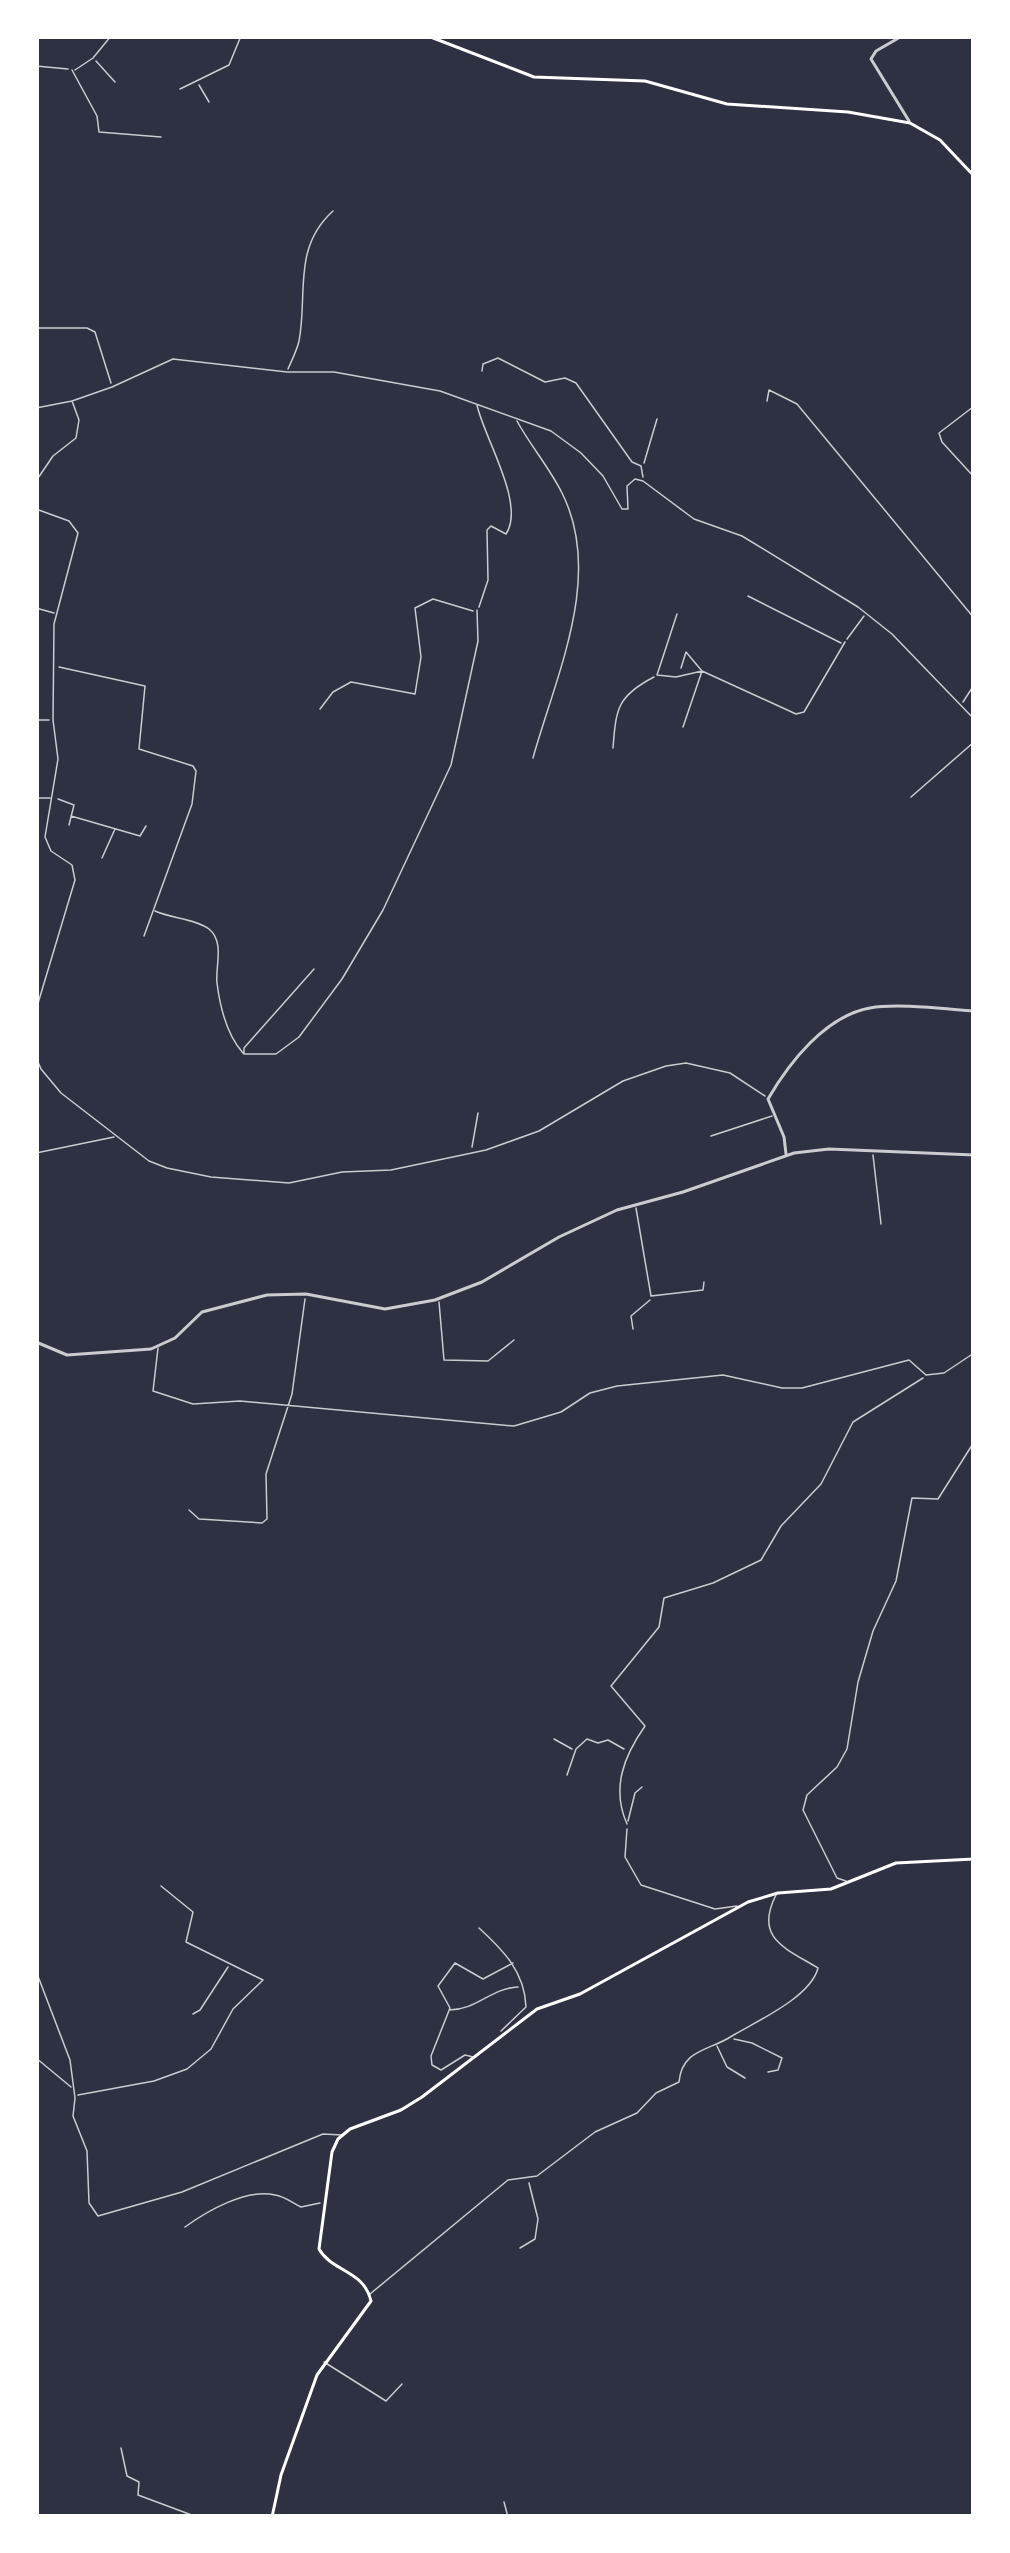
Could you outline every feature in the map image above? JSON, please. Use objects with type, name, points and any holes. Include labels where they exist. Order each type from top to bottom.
[{"type":"main road","points":[[428,36],[534,77],[645,82],[727,104],[848,112],[910,123],[940,140],[974,176]]},
{"type":"main road","points":[[272,2517],[292,2440],[323,2362],[370,2304],[370,2294],[354,2273],[320,2253],[332,2152],[342,2135],[404,2108],[537,2009],[580,1994],[737,1906],[778,1893],[832,1889],[896,1862],[974,1859]]},
{"type":"street","points":[[36,66],[79,69],[111,36]]},
{"type":"street","points":[[180,89],[230,65],[241,36]]},
{"type":"street","points":[[902,36],[871,59],[910,123]]},
{"type":"street","points":[[93,58],[115,82]]},
{"type":"street","points":[[72,70],[97,116],[99,132],[161,137]]},
{"type":"street","points":[[198,82],[209,102]]},
{"type":"street","points":[[286,372],[299,343],[308,252],[319,226],[333,211]]},
{"type":"street","points":[[36,328],[95,332],[112,387]]},
{"type":"street","points":[[36,407],[112,387],[173,358],[286,372],[334,372],[476,401],[551,431],[581,453],[613,490],[622,509],[628,508]]},
{"type":"street","points":[[482,370],[483,364],[498,358],[545,382],[565,378],[576,383],[632,462],[641,466]]},
{"type":"street","points":[[766,401],[769,390],[797,404],[974,618]]},
{"type":"street","points":[[36,481],[53,455],[76,438],[79,420],[72,401]]},
{"type":"street","points":[[153,908],[156,913],[208,928],[216,941],[216,978],[232,1041],[244,1054],[276,1054],[299,1037],[342,979],[383,910],[451,765],[478,640],[477,610],[488,580],[487,530],[491,526],[506,534],[512,526],[510,498],[476,401]]},
{"type":"street","points":[[973,407],[939,433],[974,477]]},
{"type":"street","points":[[516,417],[564,496],[575,537],[580,586],[533,758]]},
{"type":"street","points":[[644,481],[641,466],[657,419]]},
{"type":"street","points":[[631,514],[627,486],[635,479],[694,519],[742,536],[866,613],[974,719]]},
{"type":"street","points":[[36,509],[75,524],[77,533],[58,614],[53,720],[58,759],[46,844],[73,865],[75,880],[36,1010]]},
{"type":"street","points":[[748,596],[838,644],[845,642]]},
{"type":"street","points":[[320,709],[334,692],[351,682],[415,694],[421,657],[415,608],[433,598],[477,610]]},
{"type":"street","points":[[36,608],[58,614]]},
{"type":"street","points":[[681,668],[686,652],[701,671],[796,714],[804,712],[866,613]]},
{"type":"street","points":[[657,675],[676,614]]},
{"type":"street","points":[[55,667],[145,686],[139,749],[196,770],[193,804],[144,936]]},
{"type":"street","points":[[614,748],[616,715],[627,691],[657,675],[676,677],[701,671]]},
{"type":"street","points":[[683,727],[701,671]]},
{"type":"street","points":[[961,705],[974,686]]},
{"type":"street","points":[[803,690],[812,697]]},
{"type":"street","points":[[36,720],[53,720]]},
{"type":"street","points":[[911,797],[974,742]]},
{"type":"street","points":[[36,798],[74,805],[69,825]]},
{"type":"street","points":[[71,816],[140,836],[146,826]]},
{"type":"street","points":[[102,858],[115,829]]},
{"type":"street","points":[[244,1054],[244,1048],[314,969]]},
{"type":"street","points":[[768,1099],[799,1050],[856,1012],[891,1006],[974,1011]]},
{"type":"street","points":[[36,1057],[61,1093],[115,1137],[167,1168],[289,1183],[342,1172],[391,1170],[539,1131],[623,1081],[686,1063],[730,1073],[768,1099],[784,1137],[786,1156]]},
{"type":"street","points":[[471,1151],[478,1113]]},
{"type":"street","points":[[711,1136],[776,1115]]},
{"type":"street","points":[[36,1153],[115,1137]]},
{"type":"street","points":[[36,1342],[67,1354],[158,1347],[202,1312],[267,1295],[306,1294],[385,1309],[438,1298],[482,1282],[560,1237],[635,1204],[812,1150],[974,1155]]},
{"type":"street","points":[[872,1151],[881,1224]]},
{"type":"street","points":[[633,1329],[631,1316],[649,1305],[651,1297],[635,1204]]},
{"type":"street","points":[[651,1297],[703,1290],[704,1282]]},
{"type":"street","points":[[189,1510],[199,1519],[262,1523],[267,1519],[266,1474],[289,1406],[306,1294]]},
{"type":"street","points":[[438,1298],[443,1360],[488,1360],[514,1340]]},
{"type":"street","points":[[158,1347],[153,1391],[193,1404],[240,1401],[514,1426],[561,1412],[590,1393],[617,1386],[723,1375],[802,1388],[909,1360],[926,1376]]},
{"type":"street","points":[[628,1824],[621,1797],[627,1752],[645,1726],[611,1686],[659,1627],[664,1598],[713,1583],[761,1559],[781,1526],[821,1484],[853,1422],[926,1376],[944,1373],[974,1353]]},
{"type":"street","points":[[847,1884],[838,1879],[806,1823],[806,1797],[848,1749],[858,1682],[873,1630],[896,1581],[911,1498],[938,1499],[974,1442]]},
{"type":"street","points":[[554,1739],[568,1749],[576,1748]]},
{"type":"street","points":[[567,1775],[576,1748],[586,1739],[608,1740],[627,1752]]},
{"type":"street","points":[[642,1787],[635,1793],[625,1857],[641,1885],[715,1909],[737,1906]]},
{"type":"street","points":[[75,2093],[154,2081],[187,2068],[211,2049],[232,2009],[263,1980],[186,1942],[193,1912],[161,1886]]},
{"type":"street","points":[[370,2294],[513,2176],[529,2179],[595,2132],[641,2111],[642,2104],[656,2093],[679,2082],[682,2065],[693,2055],[730,2038],[796,1996],[818,1973],[818,1967],[788,1950],[769,1930],[766,1914],[778,1893]]},
{"type":"street","points":[[479,1928],[513,1963],[522,1988],[526,2007],[500,2030],[502,2035]]},
{"type":"street","points":[[475,2058],[465,2055],[441,2070],[432,2065],[430,2056],[449,2010],[438,1986],[455,1964],[483,1979],[513,1963]]},
{"type":"street","points":[[194,2014],[230,1964]]},
{"type":"street","points":[[36,1971],[70,2060],[73,2116],[87,2151],[89,2203],[98,2216],[182,2192],[322,2134],[342,2135]]},
{"type":"street","points":[[449,2010],[464,2010],[496,1989],[522,1988]]},
{"type":"street","points":[[730,2038],[782,2058],[778,2070],[768,2072]]},
{"type":"street","points":[[717,2042],[721,2060],[746,2078]]},
{"type":"street","points":[[36,2058],[75,2093]]},
{"type":"street","points":[[520,2248],[535,2239],[535,2195],[529,2179]]},
{"type":"street","points":[[185,2227],[209,2211],[261,2194],[277,2194],[302,2207],[324,2202]]},
{"type":"street","points":[[323,2362],[386,2401],[402,2384]]},
{"type":"street","points":[[121,2448],[127,2476],[139,2482],[138,2495],[197,2517]]},
{"type":"street","points":[[504,2502],[508,2517]]}]
